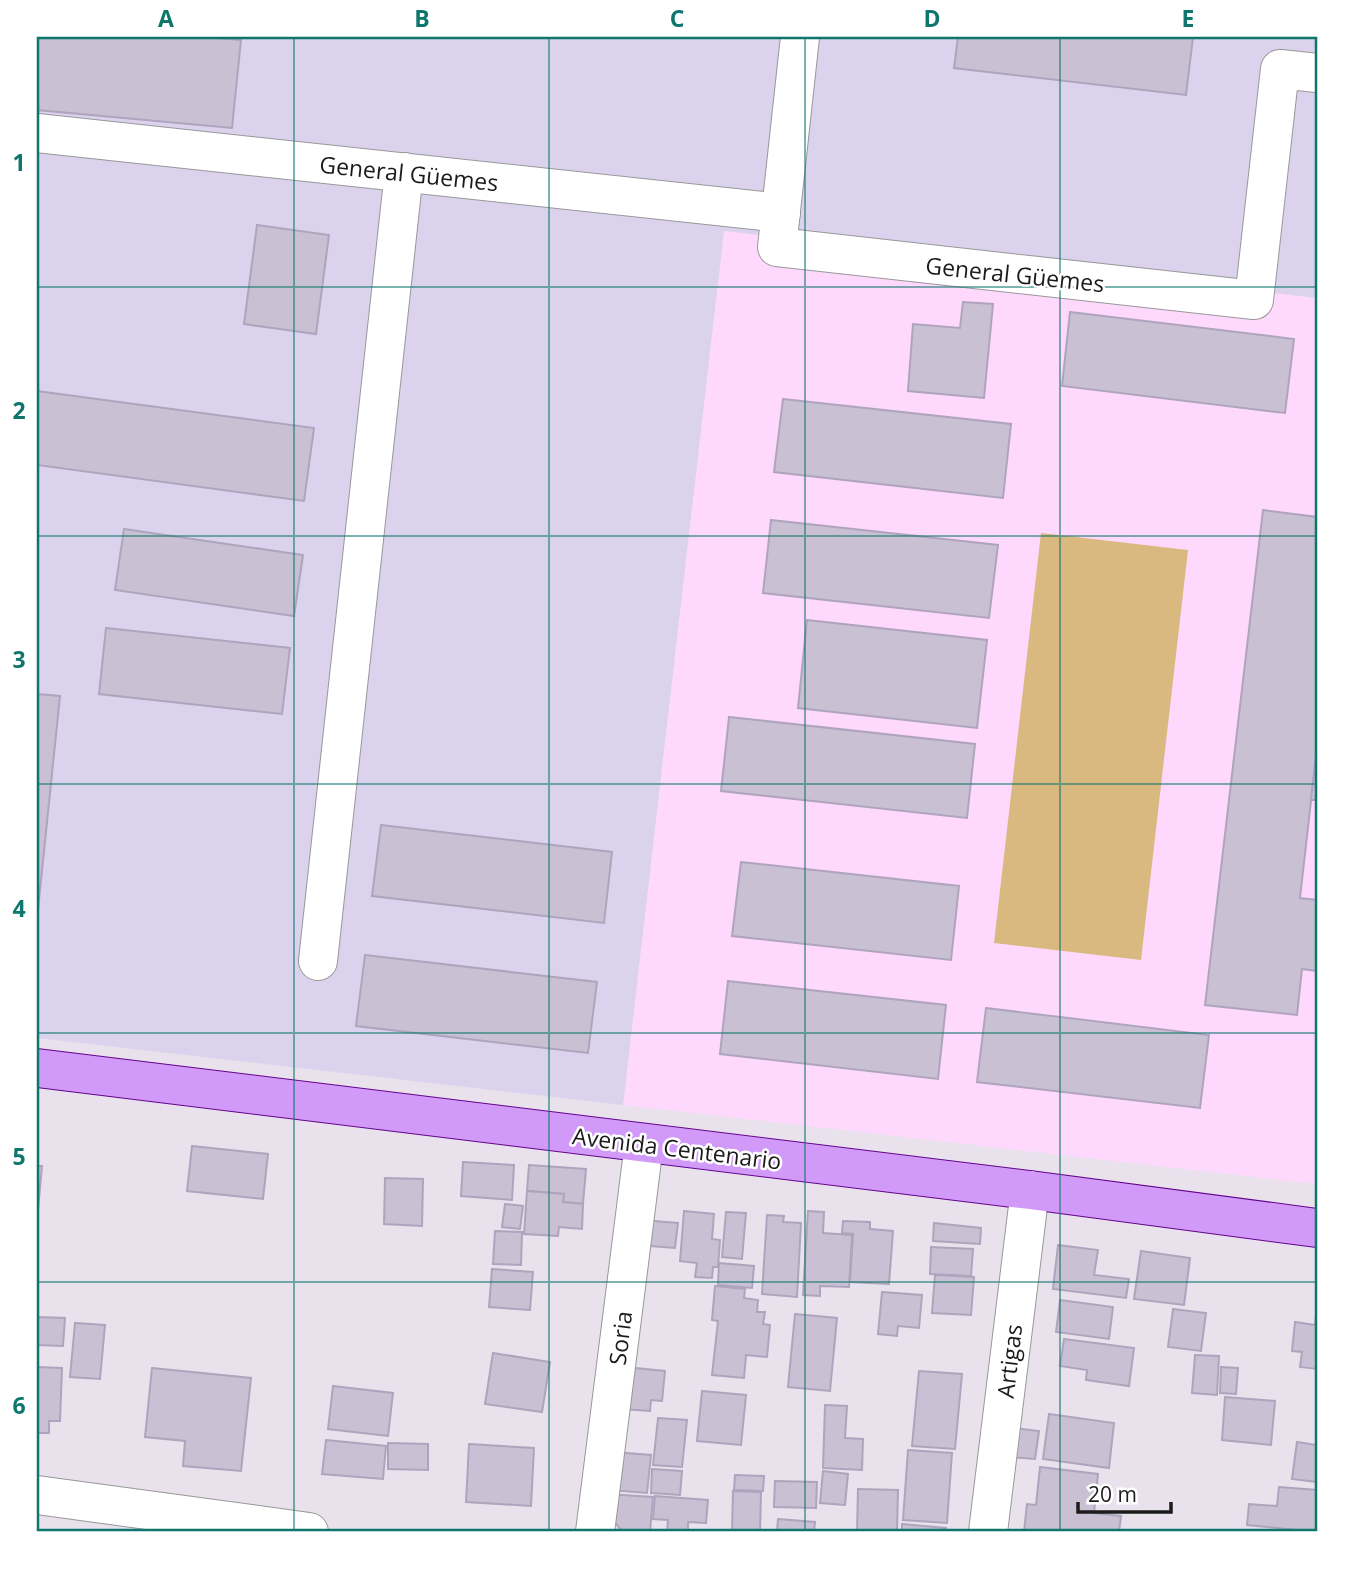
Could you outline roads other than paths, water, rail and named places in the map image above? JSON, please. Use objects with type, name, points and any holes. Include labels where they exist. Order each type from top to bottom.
[{"type":"main road","name":"Avenida Centenario","points":[[37,1068],[1030,1190],[1317,1228]]},
{"type":"street","points":[[779,230],[800,37]]},
{"type":"street","name":"General Güemes","points":[[37,133],[404,172],[1254,300],[1280,69],[1317,73]]},
{"type":"street","points":[[318,961],[404,172]]},
{"type":"street","name":"Soria","points":[[595,1532],[644,1144]]},
{"type":"street","name":"Artigas","points":[[988,1532],[1030,1190]]},
{"type":"street","points":[[37,1495],[163,1522],[309,1532]]}]
